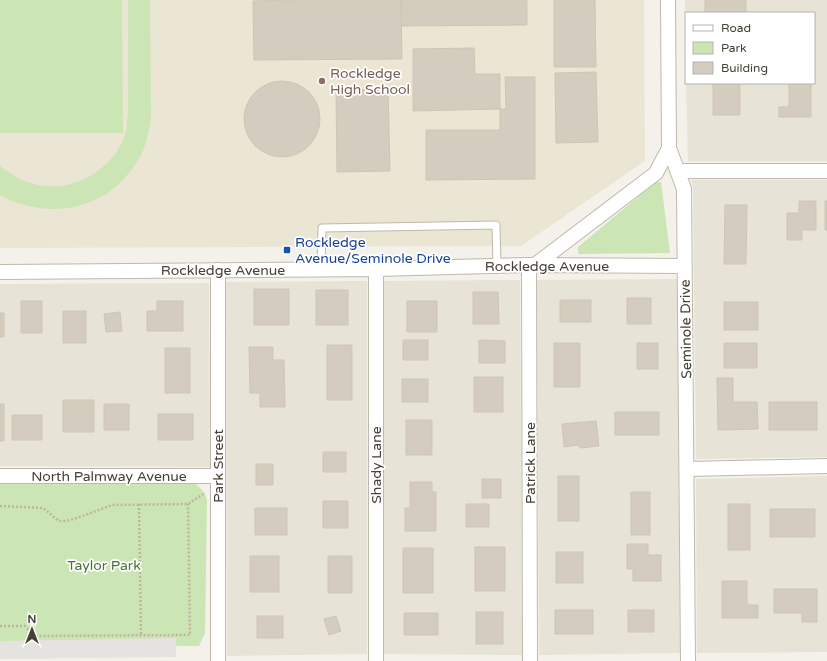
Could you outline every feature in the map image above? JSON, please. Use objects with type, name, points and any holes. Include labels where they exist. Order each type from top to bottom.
[{"type":"street","name":"Seminole Drive","points":[[668,0],[669,148],[684,189],[688,469],[688,661]]},
{"type":"street","points":[[532,265],[656,173],[669,148]]},
{"type":"street","points":[[677,171],[827,171]]},
{"type":"street","name":"Rockledge Avenue","points":[[0,272],[376,269],[532,265],[685,266]]},
{"type":"street","name":"Patrick Lane","points":[[530,661],[532,265]]},
{"type":"street","name":"Shady Lane","points":[[376,269],[376,661]]},
{"type":"street","name":"Park Street","points":[[218,270],[218,661]]},
{"type":"street","points":[[688,469],[827,466]]},
{"type":"street","name":"North Palmway Avenue","points":[[0,476],[218,476]]},
{"type":"lane","points":[[321,269],[322,228],[496,225],[497,266]]},
{"type":"path","points":[[0,506],[43,508],[59,521],[66,521],[112,505],[188,504],[205,493]]},
{"type":"path","points":[[139,504],[141,635]]},
{"type":"path","points":[[0,626],[25,626],[34,636],[190,634],[188,504]]},
{"type":"shaded area","name":"Rockledge High School","points":[[0,0],[644,0],[645,161],[521,246],[0,248]]},
{"type":"shaded area","points":[[685,0],[827,0],[827,161],[688,161],[686,84],[815,84],[815,12],[685,12]]},
{"type":"shaded area","points":[[691,180],[827,180],[827,457],[696,459],[693,189]]},
{"type":"shaded area","points":[[677,279],[680,653],[539,655],[537,280]]},
{"type":"shaded area","points":[[520,280],[522,655],[384,654],[384,281]]},
{"type":"shaded area","points":[[367,281],[367,654],[227,656],[226,282]]},
{"type":"shaded area","points":[[209,283],[210,467],[0,466],[0,284]]},
{"type":"shaded area","points":[[827,476],[827,652],[697,653],[696,479]]},
{"type":"shaded area","points":[[176,638],[176,657],[0,659],[0,641]]},
{"type":"green space","points":[[0,0],[122,0],[123,133],[0,133]]},
{"type":"green space","points":[[128,0],[150,0],[151,117],[149,132],[141,155],[129,173],[114,188],[97,199],[79,206],[60,209],[40,208],[20,204],[0,195],[0,166],[27,182],[38,185],[66,185],[92,175],[104,166],[121,144],[126,131],[128,113]]},
{"type":"green space","points":[[656,182],[661,182],[670,253],[578,254],[578,247]]},
{"type":"green space","name":"Taylor Park","points":[[195,483],[205,493],[207,501],[205,633],[199,646],[0,647],[0,484]]},
{"type":"building","points":[[401,0],[402,59],[254,60],[253,1]]},
{"type":"building","points":[[401,0],[527,0],[527,25],[402,26]]},
{"type":"building","points":[[554,0],[595,0],[596,67],[554,67]]},
{"type":"building","points":[[705,0],[746,0],[746,12],[705,12]]},
{"type":"building","points":[[474,48],[475,74],[500,74],[500,109],[413,111],[413,49]]},
{"type":"building","points":[[596,72],[598,142],[556,143],[555,73]]},
{"type":"building","points":[[505,77],[535,77],[535,179],[426,180],[426,130],[500,130],[500,109],[506,109]]},
{"type":"building","points":[[282,81],[296,84],[309,92],[317,105],[320,119],[317,133],[309,146],[296,154],[282,157],[268,154],[255,146],[247,133],[244,119],[247,105],[255,92],[268,84]]},
{"type":"building","points":[[713,84],[740,84],[740,115],[713,115]]},
{"type":"building","points":[[789,84],[811,84],[811,117],[779,117],[779,107],[789,107]]},
{"type":"building","points":[[388,89],[390,171],[337,172],[336,90]]},
{"type":"building","points":[[799,201],[816,201],[816,230],[802,230],[802,240],[787,240],[787,213],[799,213]]},
{"type":"building","points":[[825,201],[827,201],[827,230],[825,230]]},
{"type":"building","points":[[725,205],[747,205],[746,264],[724,264]]},
{"type":"building","points":[[254,289],[289,289],[289,325],[254,325]]},
{"type":"building","points":[[316,290],[348,290],[348,325],[316,325]]},
{"type":"building","points":[[473,292],[498,292],[499,324],[473,324]]},
{"type":"building","points":[[627,298],[651,298],[651,324],[627,324]]},
{"type":"building","points":[[560,300],[591,300],[591,322],[560,322]]},
{"type":"building","points":[[21,301],[42,301],[42,333],[21,333]]},
{"type":"building","points":[[157,301],[183,301],[183,331],[147,331],[147,311],[157,311]]},
{"type":"building","points":[[407,301],[437,301],[437,332],[407,332]]},
{"type":"building","points":[[724,302],[758,302],[758,330],[724,330]]},
{"type":"building","points":[[63,311],[86,311],[86,343],[63,343]]},
{"type":"building","points":[[120,312],[122,331],[106,332],[104,314]]},
{"type":"building","points":[[0,313],[4,313],[4,337],[0,337]]},
{"type":"building","points":[[403,340],[428,340],[428,360],[403,360]]},
{"type":"building","points":[[479,340],[505,341],[505,363],[479,363]]},
{"type":"building","points":[[554,343],[580,343],[580,387],[554,387]]},
{"type":"building","points":[[637,343],[658,343],[658,369],[637,369]]},
{"type":"building","points":[[724,343],[757,343],[757,368],[724,368]]},
{"type":"building","points":[[327,345],[352,345],[352,400],[327,400]]},
{"type":"building","points":[[249,347],[273,347],[273,360],[284,360],[285,407],[260,407],[260,393],[250,393]]},
{"type":"building","points":[[165,348],[190,348],[190,393],[165,393]]},
{"type":"building","points":[[474,377],[503,377],[503,412],[474,412]]},
{"type":"building","points":[[717,378],[733,378],[733,402],[757,402],[758,429],[718,430]]},
{"type":"building","points":[[402,379],[428,379],[428,402],[402,402]]},
{"type":"building","points":[[63,400],[94,400],[94,432],[63,432]]},
{"type":"building","points":[[769,402],[817,402],[817,430],[769,430]]},
{"type":"building","points":[[0,404],[4,404],[4,441],[0,441]]},
{"type":"building","points":[[104,404],[129,404],[129,430],[104,430]]},
{"type":"building","points":[[615,412],[659,412],[659,435],[615,435]]},
{"type":"building","points":[[158,414],[193,414],[193,440],[158,440]]},
{"type":"building","points":[[12,415],[42,415],[42,440],[12,440]]},
{"type":"building","points":[[406,420],[432,420],[432,455],[406,455]]},
{"type":"building","points":[[596,421],[599,446],[580,448],[579,445],[564,447],[562,424]]},
{"type":"building","points":[[323,452],[346,452],[346,472],[323,472]]},
{"type":"building","points":[[256,464],[273,464],[273,485],[256,485]]},
{"type":"building","points":[[558,476],[579,476],[579,521],[558,521]]},
{"type":"building","points":[[482,479],[501,479],[501,498],[482,498]]},
{"type":"building","points":[[410,482],[432,482],[432,492],[436,492],[436,531],[405,531],[405,508],[410,508]]},
{"type":"building","points":[[631,492],[650,492],[650,535],[631,535]]},
{"type":"building","points":[[323,501],[348,501],[348,528],[323,528]]},
{"type":"building","points":[[466,504],[489,504],[489,527],[466,527]]},
{"type":"building","points":[[728,504],[750,504],[750,550],[728,550]]},
{"type":"building","points":[[255,508],[287,508],[287,535],[255,535]]},
{"type":"building","points":[[770,509],[815,509],[815,537],[770,537]]},
{"type":"building","points":[[627,544],[648,544],[648,555],[661,555],[661,581],[633,581],[633,569],[627,569]]},
{"type":"building","points":[[475,547],[505,547],[505,591],[475,591]]},
{"type":"building","points":[[403,548],[433,548],[433,593],[403,593]]},
{"type":"building","points":[[556,552],[583,552],[583,583],[556,583]]},
{"type":"building","points":[[250,556],[279,556],[279,592],[250,592]]},
{"type":"building","points":[[328,556],[352,556],[352,593],[328,593]]},
{"type":"building","points":[[722,581],[747,581],[747,605],[758,605],[758,618],[722,618]]},
{"type":"building","points":[[774,589],[817,589],[817,622],[802,622],[802,613],[774,613]]},
{"type":"building","points":[[555,610],[593,610],[593,634],[555,634]]},
{"type":"building","points":[[628,610],[654,610],[654,632],[628,632]]},
{"type":"building","points":[[476,612],[503,612],[503,644],[476,644]]},
{"type":"building","points":[[404,613],[438,613],[438,635],[404,635]]},
{"type":"building","points":[[257,616],[283,616],[283,638],[257,638]]},
{"type":"building","points":[[336,616],[341,631],[329,635],[324,619]]},
{"type":"place","name":"Rockledge High School","points":[[322,81]]},
{"type":"place","name":"Rockledge Avenue/Seminole Drive","points":[[287,250]]}]
